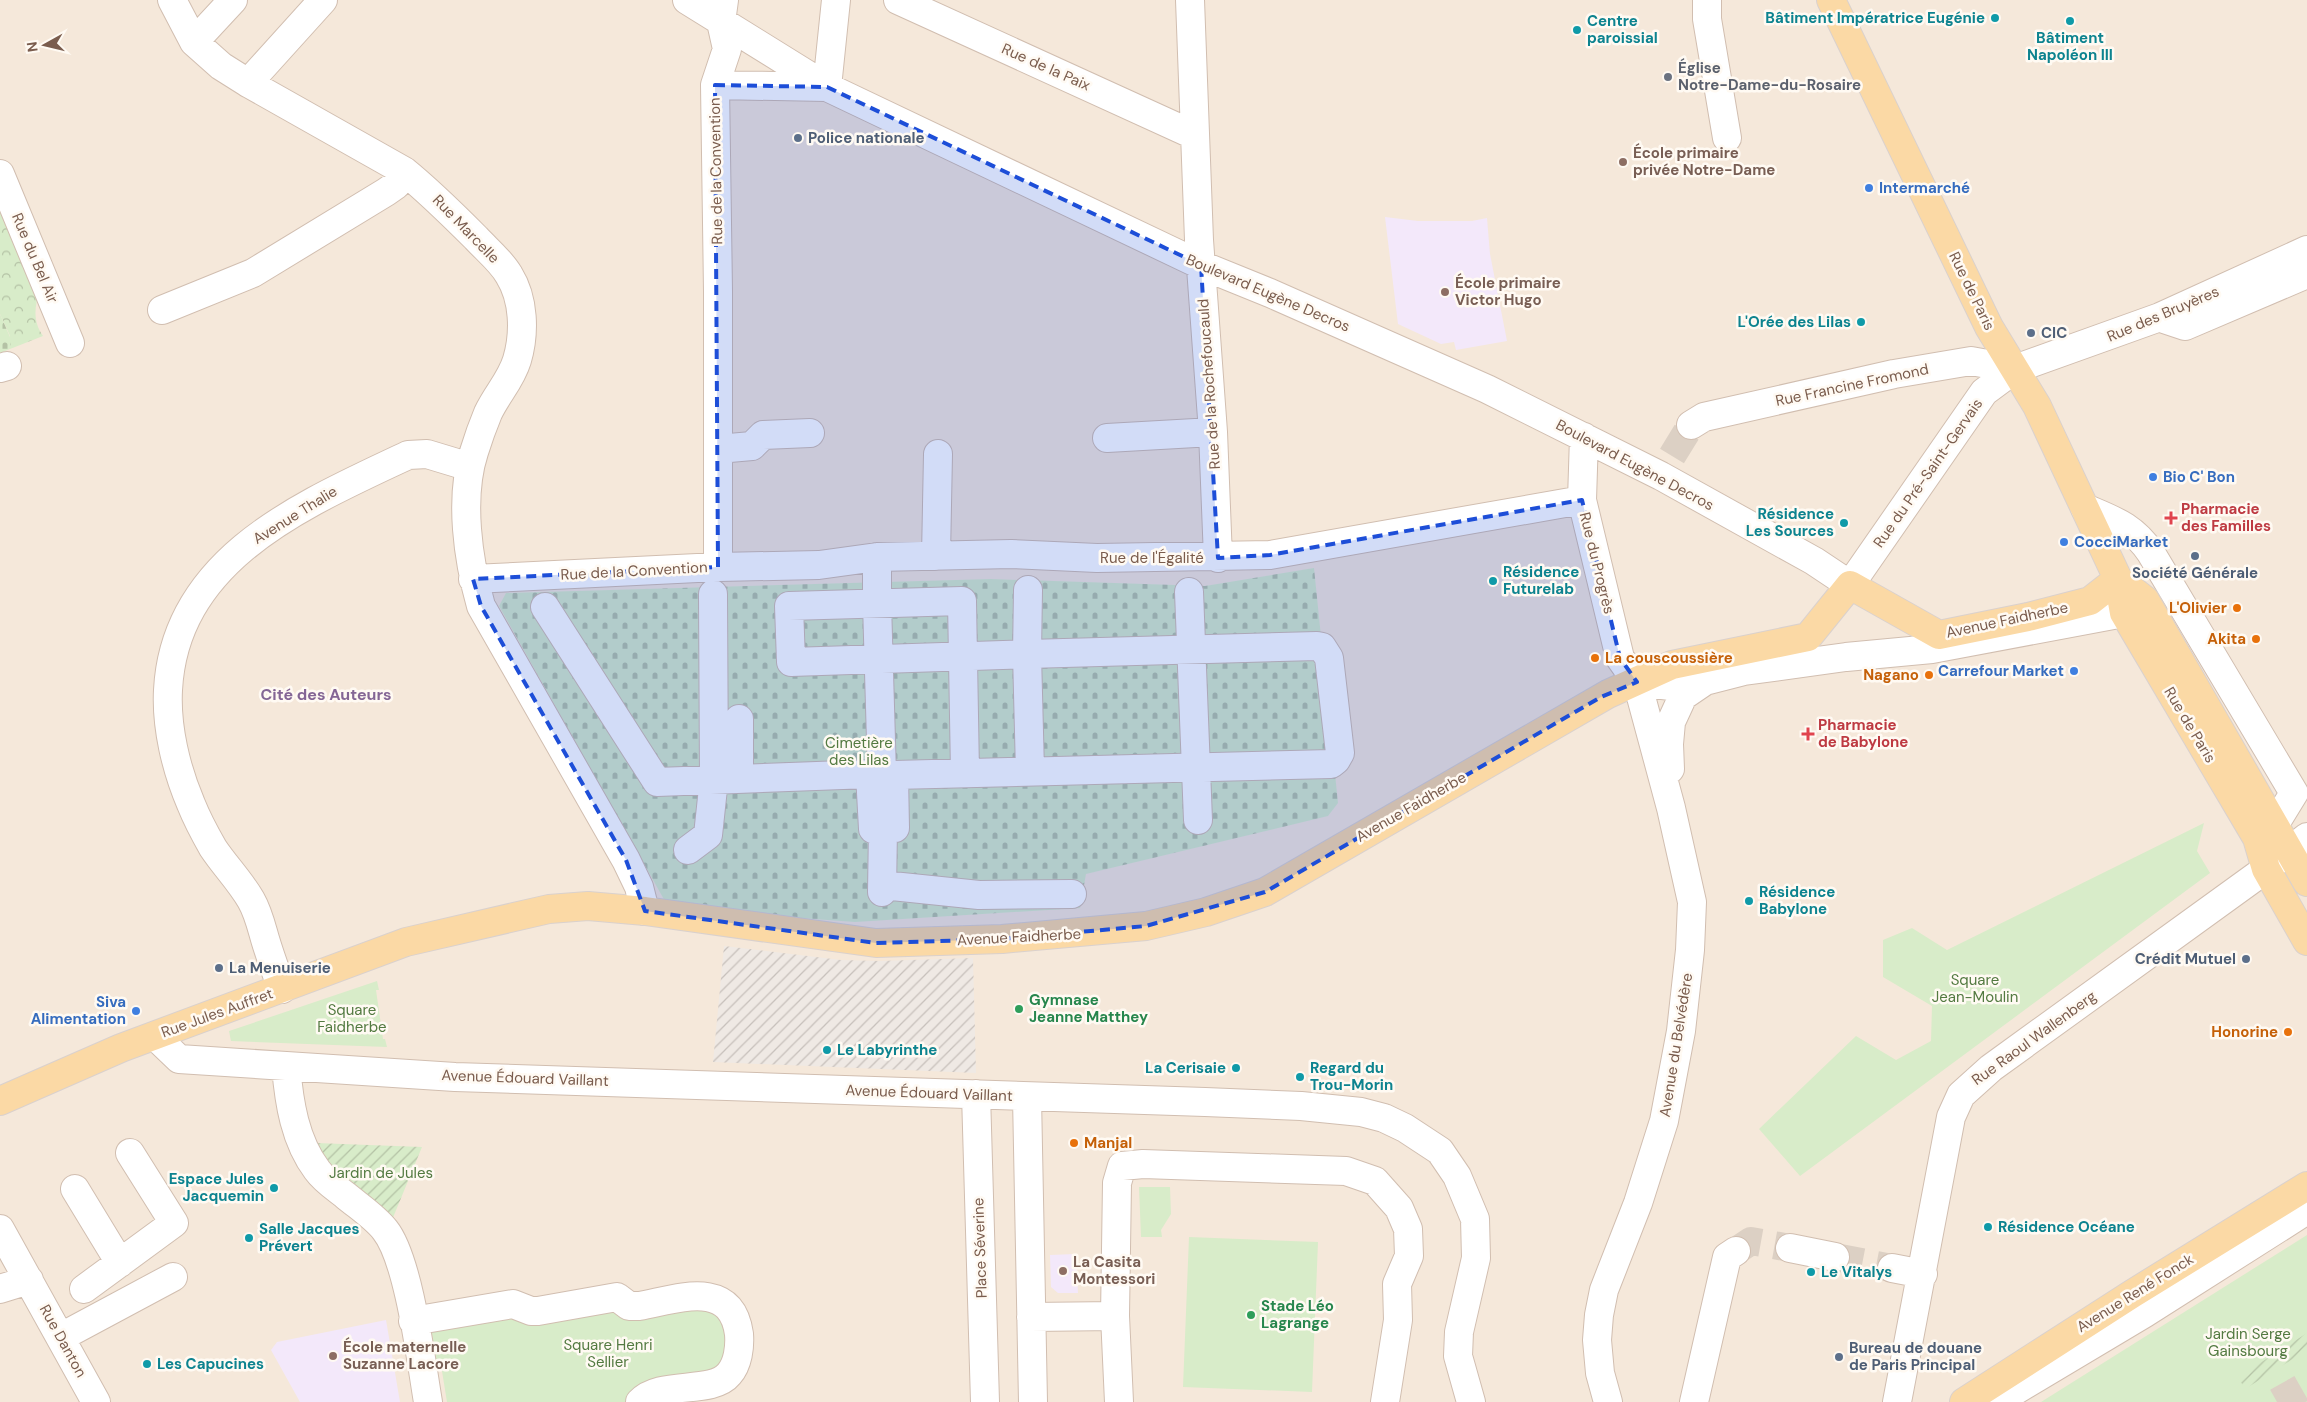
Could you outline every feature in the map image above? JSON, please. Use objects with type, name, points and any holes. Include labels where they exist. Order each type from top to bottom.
[{"type":"main road","name":"Rue de Paris","points":[[1831,0],[1989,327],[2037,406],[2118,578],[2124,613],[2257,838],[2266,869],[2307,942]]},
{"type":"main road","name":"Rue de Paris","points":[[2118,578],[2145,600],[2275,824],[2298,843],[2307,882]]},
{"type":"main road","name":"Avenue Faidherbe","points":[[645,911],[876,943],[1002,939],[1146,926],[1206,912],[1265,892],[1601,697],[1672,665],[1808,637],[1850,585],[1939,635],[2090,602],[2118,578]]},
{"type":"main road","name":"Rue Jules Auffret","points":[[0,1100],[80,1064],[406,942],[549,909],[588,906],[645,911]]},
{"type":"main road","name":"Avenue René Fonck","points":[[1964,1402],[2132,1294],[2307,1186]]},
{"type":"street","name":"Rue Marcelle","points":[[172,0],[194,42],[221,66],[404,172],[426,188],[498,260],[509,275],[518,294],[522,318],[517,360],[512,375],[489,412],[470,467],[466,499],[473,579]]},
{"type":"street","points":[[194,42],[233,0]]},
{"type":"street","points":[[248,83],[323,0]]},
{"type":"street","name":"Boulevard Eugène Decros","points":[[687,0],[723,11],[827,87],[1201,265],[1270,293],[1478,385],[1584,437],[1667,466],[1850,585]]},
{"type":"street","points":[[827,87],[836,0]]},
{"type":"street","name":"Rue de la Paix","points":[[898,0],[1194,134]]},
{"type":"street","name":"Rue de la Rochefoucauld","points":[[1190,0],[1194,134],[1213,432],[1218,558]]},
{"type":"street","points":[[1707,0],[1708,28],[1727,138]]},
{"type":"street","name":"Rue de la Convention","points":[[473,579],[718,567],[715,85],[727,49],[723,11]]},
{"type":"street","name":"Rue de la Convention","points":[[715,85],[827,87]]},
{"type":"street","points":[[162,310],[253,273],[386,192],[396,185],[404,172]]},
{"type":"street","name":"Rue du Bel Air","points":[[0,174],[70,342]]},
{"type":"street","name":"Rue des Bruyères","points":[[2015,369],[2160,317],[2307,250]]},
{"type":"street","points":[[2160,317],[2185,326],[2307,274]]},
{"type":"street","name":"Rue Francine Fromond","points":[[1691,425],[1704,417],[1894,374],[1971,362],[2015,369]]},
{"type":"street","name":"Rue du Pré-Saint-Gervais","points":[[1850,585],[1984,392],[2015,369]]},
{"type":"street","points":[[1107,438],[1213,432]]},
{"type":"street","name":"Rue du Progrès","points":[[1584,437],[1582,500],[1620,658],[1637,682]]},
{"type":"street","points":[[718,449],[752,446],[760,450],[802,442]]},
{"type":"street","name":"Avenue Thalie","points":[[282,989],[251,899],[213,848],[190,802],[183,780],[169,726],[167,707],[172,654],[179,634],[197,597],[215,574],[261,533],[304,506],[408,455],[427,454],[470,467]]},
{"type":"street","points":[[936,556],[938,454]]},
{"type":"street","name":"Rue de l'Égalité","points":[[718,567],[819,565],[877,557],[1011,554],[1097,558],[1218,558],[1270,555],[1582,500]]},
{"type":"street","points":[[2085,508],[2127,526],[2140,537],[2150,553],[2294,793],[2275,824]]},
{"type":"street","points":[[877,557],[882,775],[895,828],[883,828],[887,889],[979,895],[1072,894]]},
{"type":"street","points":[[473,579],[481,606],[626,860],[639,887],[645,911]]},
{"type":"street","points":[[1028,590],[1027,654],[1030,771]]},
{"type":"street","points":[[1189,592],[1198,820]]},
{"type":"street","points":[[713,594],[726,778]]},
{"type":"street","points":[[545,607],[658,782],[726,778],[882,775],[965,773],[1030,771],[1328,764],[1334,762],[1340,753],[1329,658],[1322,647],[1192,649],[963,656],[790,662],[789,606],[962,601],[963,656],[965,773]]},
{"type":"street","points":[[1637,682],[1670,686],[1705,681],[1762,668],[1846,657],[1932,649],[2124,613]]},
{"type":"street","points":[[1671,808],[1669,744],[1672,722],[1684,696],[1705,681]]},
{"type":"street","name":"Avenue du Belvédère","points":[[1608,1402],[1600,1373],[1599,1315],[1604,1290],[1638,1203],[1664,1121],[1681,1031],[1690,950],[1692,902],[1671,808],[1637,682]]},
{"type":"street","points":[[688,850],[708,835],[726,778],[739,719]]},
{"type":"street","name":"Rue Raoul Wallenberg","points":[[1897,1402],[1923,1274],[1951,1117],[1956,1104],[1968,1086],[2266,869],[2298,843]]},
{"type":"street","name":"Avenue Édouard Vaillant","points":[[155,1036],[179,1058],[286,1066],[455,1076],[1301,1106],[1360,1112],[1391,1121],[1440,1151],[1457,1176],[1475,1219],[1476,1258],[1459,1332],[1458,1356],[1471,1402]]},
{"type":"street","points":[[286,1066],[288,1094],[300,1142],[317,1172],[386,1230],[402,1266],[428,1402]]},
{"type":"street","name":"Place Séverine","points":[[976,1094],[985,1402]]},
{"type":"street","points":[[1027,1097],[1033,1402]]},
{"type":"street","points":[[84,1289],[174,1223],[130,1153]]},
{"type":"street","points":[[1119,1402],[1115,1316],[1117,1183],[1122,1166],[1143,1164],[1346,1171],[1375,1181],[1399,1208],[1408,1229],[1409,1256],[1397,1284],[1398,1320],[1385,1402]]},
{"type":"street","points":[[75,1189],[120,1263]]},
{"type":"street","name":"Avenue René Fonck","points":[[1996,1402],[2145,1313],[2307,1210]]},
{"type":"street","name":"Rue Danton","points":[[0,1229],[96,1402]]},
{"type":"street","points":[[1790,1248],[1836,1256]]},
{"type":"street","points":[[1694,1402],[1727,1257],[1736,1251]]},
{"type":"street","points":[[1892,1268],[1923,1274]]},
{"type":"street","points":[[61,1336],[173,1277]]},
{"type":"street","points":[[0,1289],[29,1280]]},
{"type":"street","points":[[413,1321],[513,1304],[531,1311],[538,1311],[617,1297],[629,1306],[639,1306],[700,1295],[718,1300],[731,1313],[739,1332],[739,1352],[731,1373],[718,1382],[654,1392],[640,1402]]},
{"type":"street","points":[[1031,1317],[1115,1316]]},
{"type":"highlighted area","points":[[715,85],[827,87],[1201,265],[1218,558],[1270,555],[1582,500],[1620,658],[1637,682],[1601,697],[1265,892],[1146,926],[1002,939],[876,943],[645,911],[626,860],[481,606],[473,579],[718,567]]},
{"type":"shaded area","points":[[0,0],[2307,0],[2307,1402],[0,1402]]},
{"type":"shaded area","name":"École primaire Victor Hugo","points":[[1385,217],[1418,221],[1472,221],[1487,218],[1490,254],[1507,341],[1456,350],[1454,342],[1441,344],[1398,324]]},
{"type":"shaded area","points":[[724,946],[841,960],[880,961],[973,958],[976,1073],[713,1062]]},
{"type":"shaded area","name":"La Casita Montessori","points":[[1076,1254],[1078,1293],[1058,1293],[1051,1287],[1050,1255]]},
{"type":"shaded area","name":"École maternelle Suzanne Lacore","points":[[386,1320],[400,1402],[300,1402],[271,1350],[277,1342]]},
{"type":"green space","points":[[0,195],[40,291],[36,320],[43,336],[10,349],[10,336],[0,314]]},
{"type":"green space","points":[[0,314],[10,337],[10,349],[0,353]]},
{"type":"green space","name":"Cimetière des Lilas","points":[[1314,568],[1338,803],[1328,816],[1086,874],[1080,908],[855,922],[760,915],[666,903],[499,606],[506,593],[991,579],[1205,586]]},
{"type":"green space","name":"Square Jean-Moulin","points":[[2204,823],[2197,851],[2210,873],[1800,1176],[1759,1129],[1856,1036],[1896,1060],[1931,1041],[1932,1006],[1883,977],[1883,940],[1912,928],[1947,950]]},
{"type":"green space","name":"Square Faidherbe","points":[[377,981],[379,990],[376,990],[383,1039],[385,1039],[387,1047],[231,1041],[229,1031]]},
{"type":"green space","name":"Jardin de Jules","points":[[316,1143],[422,1147],[392,1220],[349,1179],[325,1164]]},
{"type":"green space","points":[[1139,1187],[1170,1187],[1171,1214],[1161,1230],[1162,1237],[1141,1237]]},
{"type":"green space","name":"Jardin Serge Gainsbourg","points":[[2307,1235],[2307,1402],[2041,1402]]},
{"type":"green space","name":"Stade Léo Lagrange","points":[[1189,1237],[1318,1242],[1312,1392],[1183,1387]]},
{"type":"green space","name":"Square Henri Sellier","points":[[710,1302],[733,1333],[723,1372],[625,1402],[447,1402],[441,1365],[436,1359],[431,1328],[512,1314]]},
{"type":"green space","points":[[2307,1333],[2307,1350],[2245,1389],[2238,1377]]},
{"type":"tunnel","points":[[1672,456],[1691,425]]},
{"type":"tunnel","points":[[1736,1251],[1751,1241],[1790,1248]]},
{"type":"tunnel","points":[[1835,1257],[1892,1268]]},
{"type":"tunnel","points":[[2277,1402],[2307,1385]]},
{"type":"place","name":"Bâtiment Impératrice Eugénie","points":[[1995,18]]},
{"type":"place","name":"Bâtiment Napoléon III","points":[[2070,21]]},
{"type":"place","name":"Centre paroissial","points":[[1577,30]]},
{"type":"place","name":"Église Notre-Dame-du-Rosaire","points":[[1668,77]]},
{"type":"place","name":"Police nationale","points":[[798,138]]},
{"type":"place","name":"École primaire privée Notre-Dame","points":[[1623,162]]},
{"type":"place","name":"Intermarché","points":[[1869,188]]},
{"type":"place","name":"École primaire Victor Hugo","points":[[1445,292]]},
{"type":"place","name":"L'Orée des Lilas","points":[[1861,322]]},
{"type":"place","name":"CIC","points":[[2031,333]]},
{"type":"place","name":"Bio C' Bon","points":[[2153,477]]},
{"type":"place","name":"Pharmacie des Familles","points":[[2171,518]]},
{"type":"place","name":"Résidence Les Sources","points":[[1844,523]]},
{"type":"place","name":"CocciMarket","points":[[2064,542]]},
{"type":"place","name":"Société Générale","points":[[2195,556]]},
{"type":"place","name":"Résidence Futurelab","points":[[1493,581]]},
{"type":"place","name":"L'Olivier","points":[[2237,608]]},
{"type":"place","name":"Akita","points":[[2256,639]]},
{"type":"place","name":"La couscoussière","points":[[1595,658]]},
{"type":"place","name":"Carrefour Market","points":[[2074,671]]},
{"type":"place","name":"Nagano","points":[[1929,675]]},
{"type":"place","name":"Pharmacie de Babylone","points":[[1808,734]]},
{"type":"place","name":"Résidence Babylone","points":[[1749,901]]},
{"type":"place","name":"Crédit Mutuel","points":[[2246,959]]},
{"type":"place","name":"La Menuiserie","points":[[219,968]]},
{"type":"place","name":"Gymnase Jeanne Matthey","points":[[1019,1009]]},
{"type":"place","name":"Siva Alimentation","points":[[136,1011]]},
{"type":"place","name":"Honorine","points":[[2288,1032]]},
{"type":"place","name":"Le Labyrinthe","points":[[827,1050]]},
{"type":"place","name":"La Cerisaie","points":[[1236,1068]]},
{"type":"place","name":"Regard du Trou-Morin","points":[[1300,1077]]},
{"type":"place","name":"Manjal","points":[[1074,1143]]},
{"type":"place","name":"Espace Jules Jacquemin","points":[[274,1188]]},
{"type":"place","name":"Résidence Océane","points":[[1988,1227]]},
{"type":"place","name":"Salle Jacques Prévert","points":[[249,1238]]},
{"type":"place","name":"La Casita Montessori","points":[[1063,1271]]},
{"type":"place","name":"Le Vitalys","points":[[1811,1272]]},
{"type":"place","name":"Stade Léo Lagrange","points":[[1251,1315]]},
{"type":"place","name":"École maternelle Suzanne Lacore","points":[[333,1356]]},
{"type":"place","name":"Bureau de douane de Paris Principal","points":[[1839,1357]]},
{"type":"place","name":"Les Capucines","points":[[147,1364]]},
{"type":"district","name":"Cité des Auteurs","points":[[326,694]]}]
